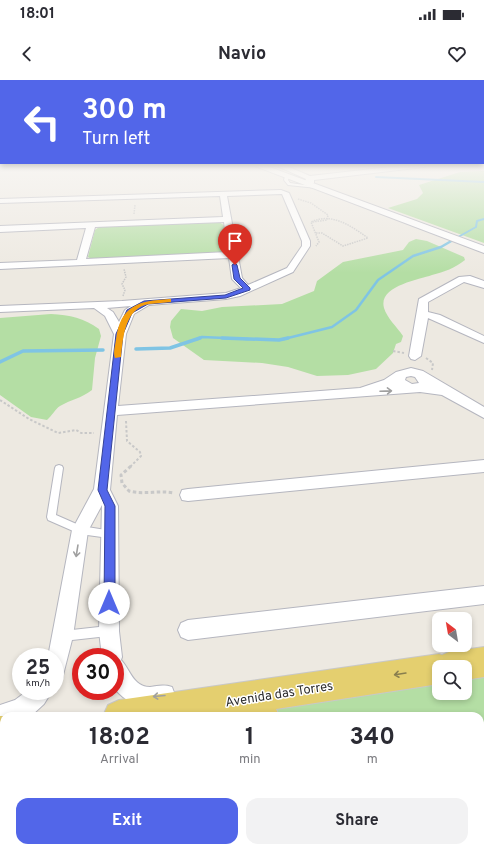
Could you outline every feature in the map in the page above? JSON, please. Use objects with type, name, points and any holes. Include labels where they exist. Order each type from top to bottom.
[{"type":"main road","points":[[472,664],[484,662]]},
{"type":"main road","name":"Avenida das Torres","points":[[185,712],[251,708],[432,669]]},
{"type":"street","points":[[224,201],[237,279],[248,289]]},
{"type":"street","points":[[0,309],[96,305],[226,296],[248,289],[290,270],[306,246],[306,241],[289,201]]},
{"type":"street","points":[[358,201],[484,250]]},
{"type":"street","points":[[0,229],[228,220]]},
{"type":"street","points":[[81,262],[91,225]]},
{"type":"street","points":[[0,266],[233,255]]},
{"type":"street","points":[[421,383],[416,356],[423,314],[423,301],[462,279],[470,279],[484,284]]},
{"type":"street","points":[[60,648],[80,530],[102,490],[120,334],[129,312],[146,302]]},
{"type":"street","points":[[96,305],[109,314],[120,334]]},
{"type":"street","points":[[423,314],[436,317],[484,340]]},
{"type":"street","points":[[403,375],[416,356]]},
{"type":"street","points":[[361,392],[388,383],[403,375],[415,373],[421,383]]},
{"type":"street","points":[[111,411],[361,392],[421,383],[446,391],[484,413]]},
{"type":"street","points":[[188,495],[484,466]]},
{"type":"street","points":[[102,490],[110,506],[109,631],[111,648]]},
{"type":"street","points":[[188,630],[484,594]]},
{"type":"street","points":[[124,685],[128,689],[145,697],[206,691],[251,708]]},
{"type":"street","points":[[16,712],[30,705],[34,700]]},
{"type":"lane","points":[[59,468],[51,517],[80,530],[110,534]]},
{"type":"lane","points":[[63,636],[109,631]]},
{"type":"path","points":[[303,201],[328,215],[327,220],[311,222]]},
{"type":"path","points":[[0,400],[29,419],[58,433],[76,430],[81,433],[94,433]]},
{"type":"green space","points":[[410,201],[484,201],[484,243],[388,208]]},
{"type":"green space","points":[[219,222],[225,226],[228,251],[225,254],[93,260],[88,257],[95,230],[99,227]]},
{"type":"green space","points":[[416,239],[427,241],[464,257],[465,260],[445,271],[400,285],[387,294],[384,300],[385,312],[403,336],[401,342],[396,344],[393,353],[376,369],[348,375],[317,376],[288,367],[262,363],[204,360],[173,338],[170,327],[171,321],[181,309],[202,311],[222,307],[282,304],[314,291],[317,281],[343,262],[403,250],[409,242]]},
{"type":"green space","points":[[51,314],[71,316],[82,320],[99,329],[101,336],[95,358],[92,390],[60,406],[47,420],[31,417],[0,395],[0,318]]},
{"type":"green space","points":[[484,675],[484,712],[275,712],[274,706],[432,683],[432,700],[472,700],[472,677]]},
{"type":"waterway","points":[[451,241],[476,227],[477,221],[484,219]]},
{"type":"waterway","points":[[288,338],[332,327],[356,310],[378,280],[413,256],[441,247],[453,240]]},
{"type":"waterway","points":[[197,339],[202,337],[238,339]]},
{"type":"waterway","points":[[222,338],[238,339]]},
{"type":"waterway","points":[[238,339],[279,340],[288,338]]},
{"type":"waterway","points":[[284,339],[288,338]]},
{"type":"waterway","points":[[136,349],[170,348],[197,339]]},
{"type":"waterway","points":[[238,339],[248,339]]},
{"type":"waterway","points":[[0,362],[23,351],[103,350]]},
{"type":"slow traffic","points":[[117,357],[120,334],[129,312],[146,302],[169,301]]},
{"type":"route","points":[[109,603],[110,506],[102,490],[120,334],[129,312],[146,302],[226,296],[248,289],[240,284],[237,279],[235,265]]}]
